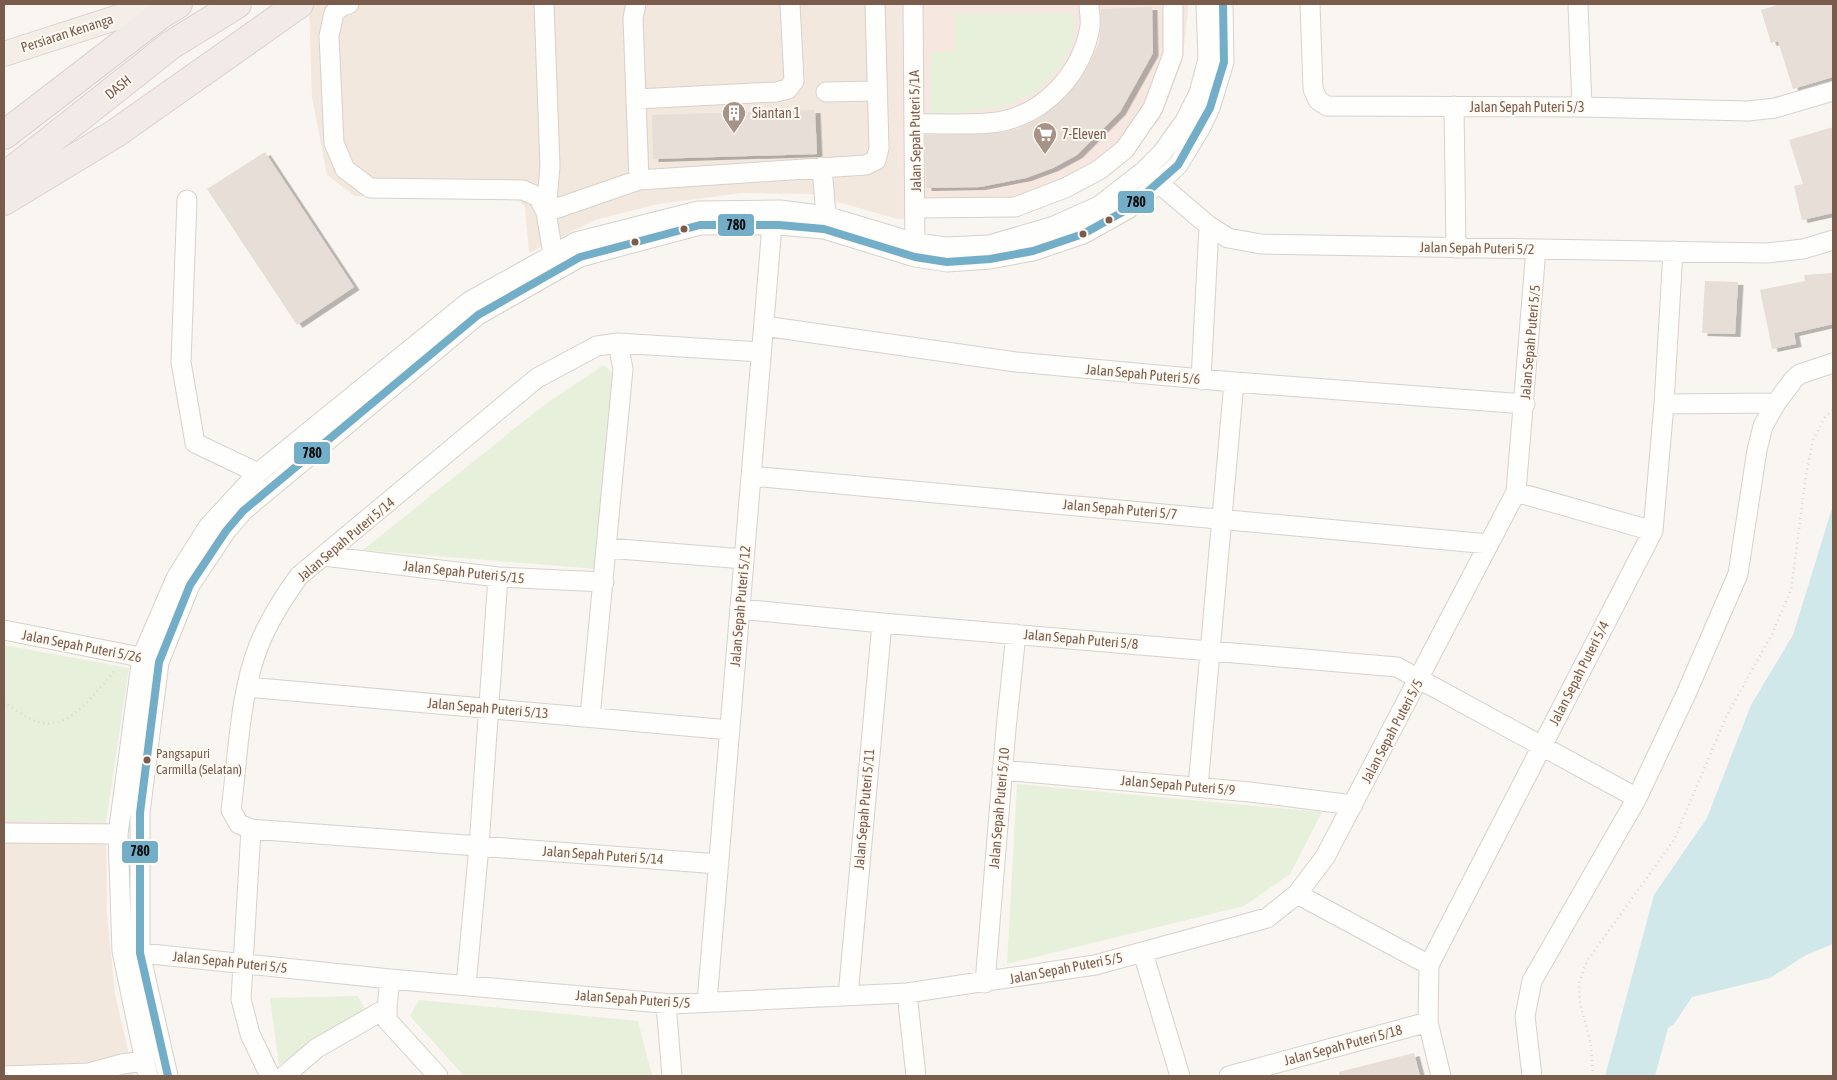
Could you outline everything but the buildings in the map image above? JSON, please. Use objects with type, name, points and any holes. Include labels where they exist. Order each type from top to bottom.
[{"type":"highway","points":[[4,135],[153,20],[178,4]]},
{"type":"highway","name":"DASH","points":[[4,177],[171,45],[237,4]]},
{"type":"highway","points":[[4,201],[116,133],[272,21],[299,4]]},
{"type":"main road","name":"Persiaran Kenanga","points":[[4,54],[160,4]]},
{"type":"street","points":[[349,4],[342,6],[334,13],[329,36],[334,143],[345,169],[370,188],[523,190],[538,197],[546,212]]},
{"type":"street","points":[[544,4],[550,166],[546,212],[554,262]]},
{"type":"street","points":[[636,4],[633,18],[639,180]]},
{"type":"street","points":[[637,99],[776,92],[788,89],[794,81],[790,4]]},
{"type":"street","points":[[546,212],[639,180],[866,165],[876,160],[879,148],[875,4]]},
{"type":"street","name":"Jalan Sepah Puteri 5/1A","points":[[914,4],[914,124],[917,208],[915,250]]},
{"type":"street","points":[[914,124],[998,122],[1026,113],[1053,96],[1071,76],[1084,49],[1090,25],[1089,4]]},
{"type":"street","points":[[917,208],[1015,207],[1065,188],[1099,170],[1125,149],[1153,108],[1173,54],[1173,4]]},
{"type":"street","points":[[772,218],[915,250],[989,245],[1054,226],[1104,203],[1144,171],[1162,153],[1185,121],[1198,92],[1208,59],[1206,4]]},
{"type":"street","points":[[5,1076],[94,1075],[122,1064],[146,1068],[118,834],[143,658],[176,578],[208,527],[258,473],[470,301],[554,262],[580,257],[700,225],[772,218],[826,216],[947,262],[990,260],[1033,251],[1083,234],[1128,209],[1159,183],[1178,164],[1201,128],[1210,108],[1224,62],[1223,4]]},
{"type":"street","name":"Jalan Sepah Puteri 5/3","points":[[1310,4],[1312,89],[1318,100],[1328,106],[1582,106],[1748,111],[1775,108],[1833,91]]},
{"type":"street","points":[[1578,4],[1582,106]]},
{"type":"street","points":[[826,92],[877,91]]},
{"type":"street","points":[[1454,106],[1456,248]]},
{"type":"street","points":[[822,167],[826,216]]},
{"type":"street","name":"Jalan Sepah Puteri 5/2","points":[[1144,171],[1209,226],[1228,238],[1261,244],[1767,253],[1803,249],[1833,240]]},
{"type":"street","points":[[187,200],[181,362],[195,443],[258,473]]},
{"type":"street","name":"Jalan Sepah Puteri 5/12","points":[[707,1002],[772,218]]},
{"type":"street","points":[[1201,380],[1209,226]]},
{"type":"street","name":"Jalan Sepah Puteri 5/5","points":[[131,952],[390,979],[666,1004],[907,993],[985,983],[1095,965],[1267,918],[1298,894],[1326,857],[1516,492],[1525,404],[1536,249]]},
{"type":"street","name":"Jalan Sepah Puteri 5/4","points":[[1441,1076],[1428,1022],[1429,964],[1653,531],[1664,404],[1673,251]]},
{"type":"street","points":[[168,1076],[131,952],[140,813],[143,658],[226,531],[244,511],[478,315],[554,262]]},
{"type":"street","name":"Jalan Sepah Puteri 5/6","points":[[764,326],[1016,362],[1201,380],[1525,404]]},
{"type":"street","points":[[590,717],[623,370],[618,342]]},
{"type":"street","name":"Jalan Sepah Puteri 5/14","points":[[719,864],[251,828],[239,824],[231,810],[247,687],[258,647],[277,609],[299,576],[537,378],[597,346],[618,342],[762,352]]},
{"type":"street","points":[[1532,1076],[1525,1016],[1532,981],[1637,798],[1686,694],[1738,574],[1757,450],[1763,426],[1776,403],[1800,374],[1833,363]]},
{"type":"street","points":[[1198,787],[1234,382]]},
{"type":"street","points":[[1664,404],[1776,403]]},
{"type":"street","name":"Jalan Sepah Puteri 5/7","points":[[751,476],[1489,544]]},
{"type":"street","points":[[1516,492],[1653,531]]},
{"type":"street","points":[[607,548],[744,559]]},
{"type":"street","name":"Jalan Sepah Puteri 5/15","points":[[324,556],[498,577],[604,582]]},
{"type":"street","points":[[466,985],[479,846],[498,577]]},
{"type":"street","name":"Jalan Sepah Puteri 5/8","points":[[740,609],[1397,667],[1637,798]]},
{"type":"street","name":"Jalan Sepah Puteri 5/11","points":[[848,996],[882,623]]},
{"type":"street","name":"Jalan Sepah Puteri 5/26","points":[[4,630],[143,658]]},
{"type":"street","name":"Jalan Sepah Puteri 5/10","points":[[985,983],[1002,770],[1016,634]]},
{"type":"street","name":"Jalan Sepah Puteri 5/13","points":[[247,687],[730,730]]},
{"type":"street","name":"Jalan Sepah Puteri 5/9","points":[[1002,770],[1198,787],[1353,805]]},
{"type":"street","points":[[251,828],[241,999],[250,1034],[270,1076]]},
{"type":"street","points":[[4,833],[118,834]]},
{"type":"street","points":[[1298,894],[1429,964]]},
{"type":"street","points":[[1142,953],[1180,1076]]},
{"type":"street","points":[[390,979],[387,1008],[388,1020],[438,1076]]},
{"type":"street","points":[[907,993],[916,1076]]},
{"type":"street","points":[[666,1004],[672,1076]]},
{"type":"street","points":[[284,1076],[317,1048],[387,1008]]},
{"type":"street","name":"Jalan Sepah Puteri 5/18","points":[[1228,1076],[1428,1022]]},
{"type":"path","points":[[1593,1076],[1592,1045],[1580,1003],[1579,983],[1587,961],[1674,840],[1726,717],[1772,634],[1791,590],[1806,476],[1813,440],[1825,417],[1833,410]]},
{"type":"path","points":[[4,702],[39,723],[54,723],[69,718],[143,658]]},
{"type":"shaded area","points":[[309,4],[897,4],[897,219],[810,194],[742,193],[658,204],[595,220],[529,253],[525,207],[515,195],[355,196],[327,175],[312,97]]},
{"type":"shaded area","points":[[897,4],[1188,4],[1188,11],[1182,62],[1160,120],[1121,160],[1073,191],[1000,217],[897,219]]},
{"type":"shaded area","points":[[4,820],[106,822],[107,914],[115,994],[134,1076],[4,1076]]},
{"type":"green space","points":[[1074,13],[1075,37],[1060,68],[1036,92],[1007,106],[930,116],[931,52],[956,51],[956,14]]},
{"type":"green space","points":[[604,365],[615,376],[598,569],[363,550],[544,405]]},
{"type":"green space","points":[[4,645],[129,668],[106,822],[4,820]]},
{"type":"green space","points":[[1017,784],[1322,812],[1290,874],[1244,906],[1007,964]]},
{"type":"green space","points":[[358,996],[365,1009],[279,1065],[270,998]]},
{"type":"green space","points":[[419,1000],[638,1021],[652,1076],[464,1076],[410,1016]]},
{"type":"water","points":[[1833,505],[1833,944],[1806,955],[1770,978],[1692,997],[1674,1024],[1668,1028],[1655,1076],[1605,1076],[1654,895],[1707,818],[1751,705],[1793,635]]},
{"type":"transit line","name":"780","points":[[168,1076],[140,953],[140,813],[159,662],[190,585],[226,531],[243,511],[478,315],[580,257],[700,225],[779,225],[824,229],[915,257],[947,262],[990,259],[1033,251],[1083,234],[1128,209],[1178,165],[1210,108],[1224,62],[1223,4]]},
{"type":"place","name":"Siantan 1","points":[[734,134]]},
{"type":"place","name":"7-Eleven","points":[[1045,155]]},
{"type":"place","name":"Pangsapuri Carmilla (Selatan)","points":[[147,760]]}]
